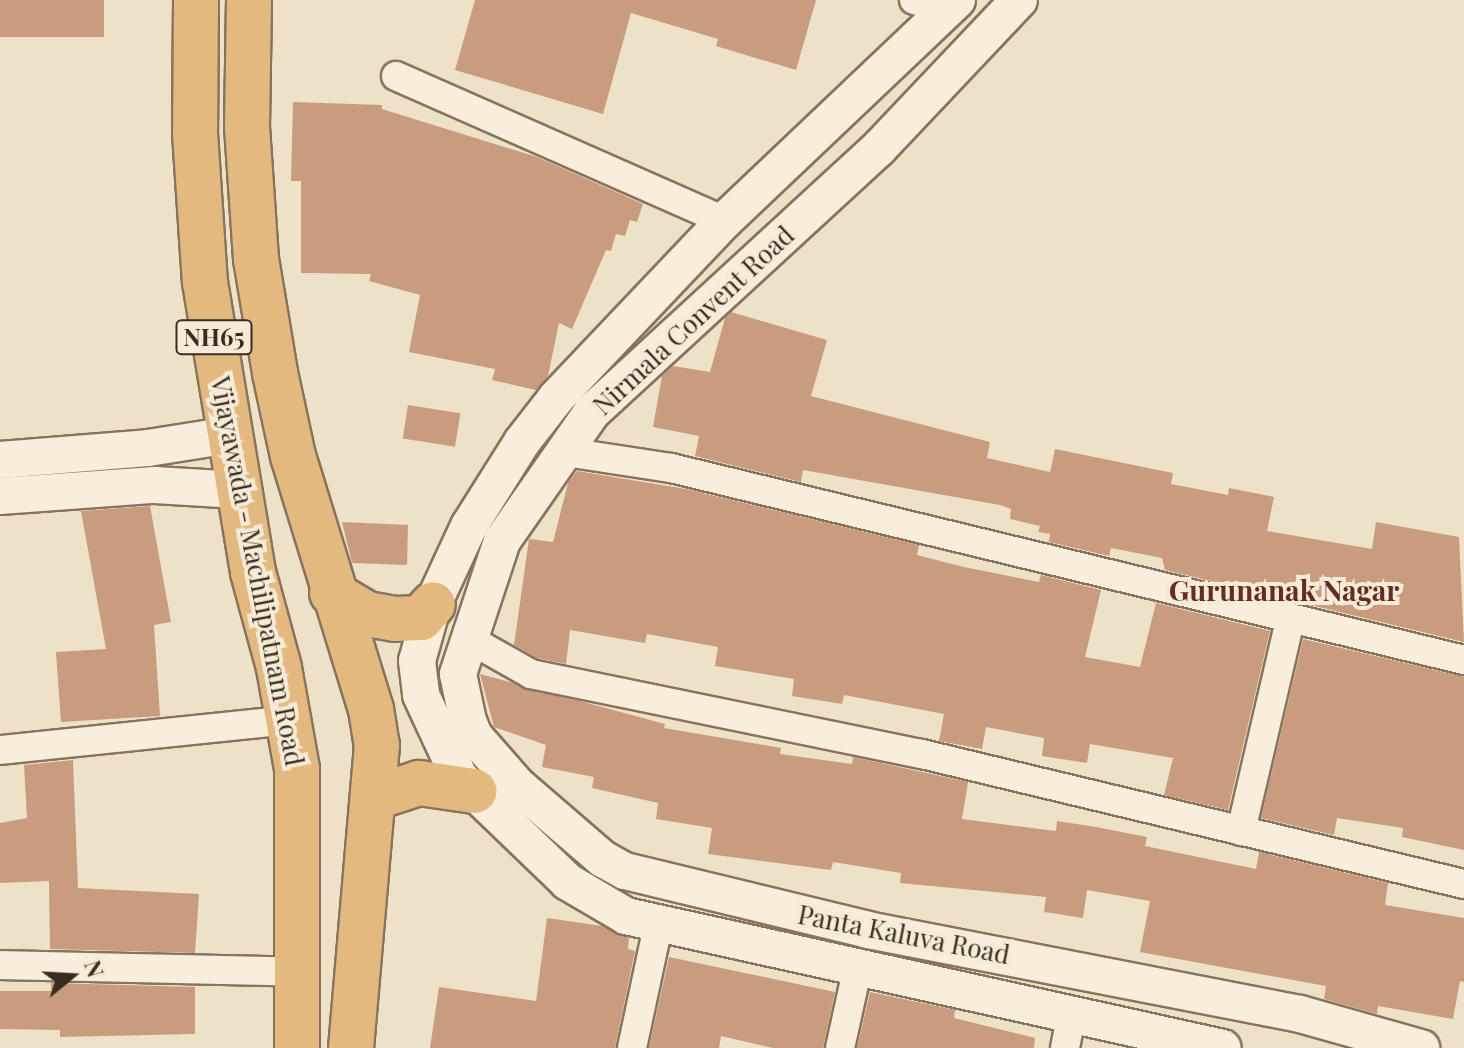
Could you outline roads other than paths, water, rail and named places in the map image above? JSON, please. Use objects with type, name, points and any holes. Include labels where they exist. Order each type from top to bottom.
[{"type":"highway","name":"Vijayawada - Machilipatnam Road","points":[[196,0],[195,133],[205,282],[238,490],[289,720],[301,831],[297,1048]]},
{"type":"highway","name":"Vijayawada - Machilipatnam Road","points":[[249,0],[247,127],[256,259],[293,456],[332,593],[371,709],[377,745],[376,797],[351,1048]]},
{"type":"highway","points":[[332,593],[367,614],[395,619],[421,618],[433,604]]},
{"type":"highway","points":[[376,797],[419,783],[474,791]]},
{"type":"street","name":"Nirmala Convent Road","points":[[461,698],[458,674],[502,541],[592,412],[878,149],[1019,0]]},
{"type":"street","name":"Nirmala Convent Road","points":[[425,707],[417,661],[433,604],[469,526],[522,442],[557,397],[724,221],[940,3]]},
{"type":"street","points":[[396,76],[724,221]]},
{"type":"street","points":[[0,460],[148,448],[230,435]]},
{"type":"street","points":[[566,452],[671,468],[1464,660]]},
{"type":"street","points":[[0,496],[155,485],[238,490]]},
{"type":"street","points":[[1241,831],[1290,620]]},
{"type":"street","points":[[469,639],[531,674],[922,754],[1464,884]]},
{"type":"street","name":"Panta Kaluva Road","points":[[461,698],[474,736],[518,786],[603,859],[625,871],[868,930],[1300,1014],[1421,1048]]},
{"type":"street","name":"Panta Kaluva Road","points":[[425,707],[459,777],[568,882],[598,903],[658,926],[1000,996],[1068,1033],[1223,1048]]},
{"type":"street","points":[[0,750],[289,720]]},
{"type":"street","points":[[632,1048],[658,926]]},
{"type":"street","points":[[0,965],[298,972]]},
{"type":"street","points":[[840,1048],[858,966]]},
{"type":"district","name":"Gurunanak Nagar","points":[[1284,590]]}]
